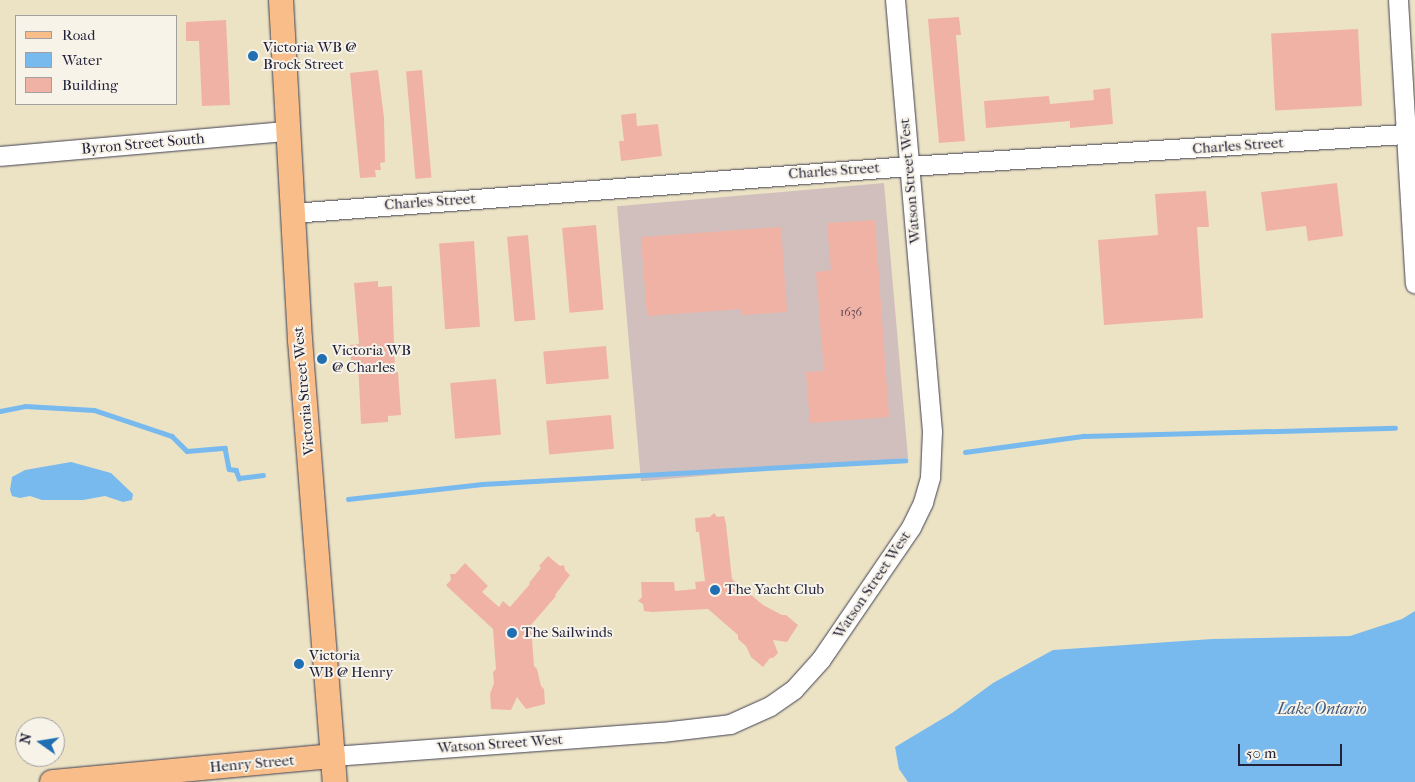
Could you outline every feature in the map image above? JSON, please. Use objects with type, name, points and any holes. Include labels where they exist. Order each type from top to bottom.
[{"type":"main road","name":"Victoria Street West","points":[[280,0],[286,131],[335,782]]},
{"type":"main road","name":"Henry Street","points":[[52,782],[333,756]]},
{"type":"street","name":"Watson Street West","points":[[333,756],[662,732],[730,724],[770,706],[794,690],[841,631],[911,527],[930,477],[932,431],[895,0]]},
{"type":"street","points":[[1398,0],[1415,283]]},
{"type":"street","name":"Byron Street South","points":[[0,156],[286,131]]},
{"type":"street","name":"Charles Street","points":[[292,213],[909,166],[1406,134]]},
{"type":"shaded area","points":[[884,183],[908,458],[641,481],[617,206]]},
{"type":"water","points":[[71,462],[111,473],[133,494],[132,500],[123,502],[105,496],[83,500],[42,500],[30,496],[20,498],[12,496],[10,490],[12,477],[25,470]]},
{"type":"water","name":"Lake Ontario","points":[[1415,611],[1415,782],[908,782],[899,769],[895,747],[952,713],[993,683],[1053,650],[1212,639],[1350,636],[1402,619]]},
{"type":"building","points":[[959,17],[961,35],[956,35],[965,141],[939,143],[928,19]]},
{"type":"building","points":[[226,20],[230,105],[202,106],[199,41],[186,41],[186,22]]},
{"type":"building","points":[[1358,29],[1362,106],[1275,110],[1271,34]]},
{"type":"building","points":[[378,70],[384,118],[385,162],[380,163],[381,170],[375,170],[376,177],[360,178],[350,73]]},
{"type":"building","points":[[422,70],[431,178],[415,179],[406,71]]},
{"type":"building","points":[[1110,88],[1113,124],[1070,128],[1070,121],[986,128],[984,101],[1049,96],[1050,104],[1094,100],[1093,90]]},
{"type":"building","points":[[636,113],[637,126],[658,124],[662,156],[621,161],[619,141],[624,141],[621,115]]},
{"type":"building","points":[[1337,183],[1343,236],[1308,241],[1306,226],[1266,231],[1261,192]]},
{"type":"building","points":[[1206,191],[1209,227],[1197,227],[1203,318],[1104,325],[1098,240],[1158,235],[1155,194]]},
{"type":"building","points":[[875,220],[889,417],[810,423],[806,372],[824,371],[816,272],[831,270],[827,223]]},
{"type":"building","points":[[596,225],[603,310],[570,313],[562,228]]},
{"type":"building","points":[[781,227],[787,312],[741,315],[741,309],[647,316],[641,237]]},
{"type":"building","points":[[528,235],[535,320],[514,322],[507,237]]},
{"type":"building","points":[[474,241],[480,327],[445,329],[439,243]]},
{"type":"building","points":[[378,281],[378,287],[392,286],[395,372],[398,372],[401,415],[388,416],[388,422],[361,424],[358,362],[351,362],[350,345],[359,344],[354,283]]},
{"type":"building","points":[[606,346],[609,379],[546,384],[543,351]]},
{"type":"building","points":[[496,379],[501,435],[455,439],[450,383]]},
{"type":"building","points":[[611,415],[614,449],[549,455],[546,421]]},
{"type":"building","name":"The Yacht Club","points":[[714,513],[717,517],[724,516],[732,579],[763,605],[782,615],[786,615],[798,625],[787,642],[773,640],[778,653],[773,658],[770,658],[763,667],[751,657],[746,646],[738,639],[738,635],[708,609],[652,612],[644,611],[643,604],[638,601],[642,597],[641,582],[674,582],[675,591],[696,589],[695,582],[705,581],[699,532],[696,532],[695,518],[710,517]]},
{"type":"building","name":"The Sailwinds","points":[[548,556],[560,566],[564,565],[565,570],[570,575],[556,596],[531,625],[534,666],[537,669],[541,686],[544,689],[545,704],[526,709],[517,697],[511,710],[491,709],[490,694],[494,683],[493,672],[496,669],[493,629],[446,585],[451,580],[450,574],[455,574],[465,563],[488,586],[482,592],[499,607],[503,601],[510,607],[530,584],[541,568],[539,566]]},
{"type":"waterway","points":[[0,411],[25,406],[94,410],[172,436],[187,451],[225,448],[229,469],[236,470],[239,478],[263,475]]},
{"type":"waterway","points":[[965,452],[1084,436],[1395,428]]},
{"type":"waterway","points":[[348,499],[482,484],[905,460]]},
{"type":"place","name":"Victoria WB @ Brock Street","points":[[253,56]]},
{"type":"place","name":"Victoria WB @ Charles","points":[[322,359]]},
{"type":"place","name":"The Yacht Club","points":[[715,590]]},
{"type":"place","name":"The Sailwinds","points":[[512,633]]},
{"type":"place","name":"Victoria WB @ Henry","points":[[299,664]]}]
